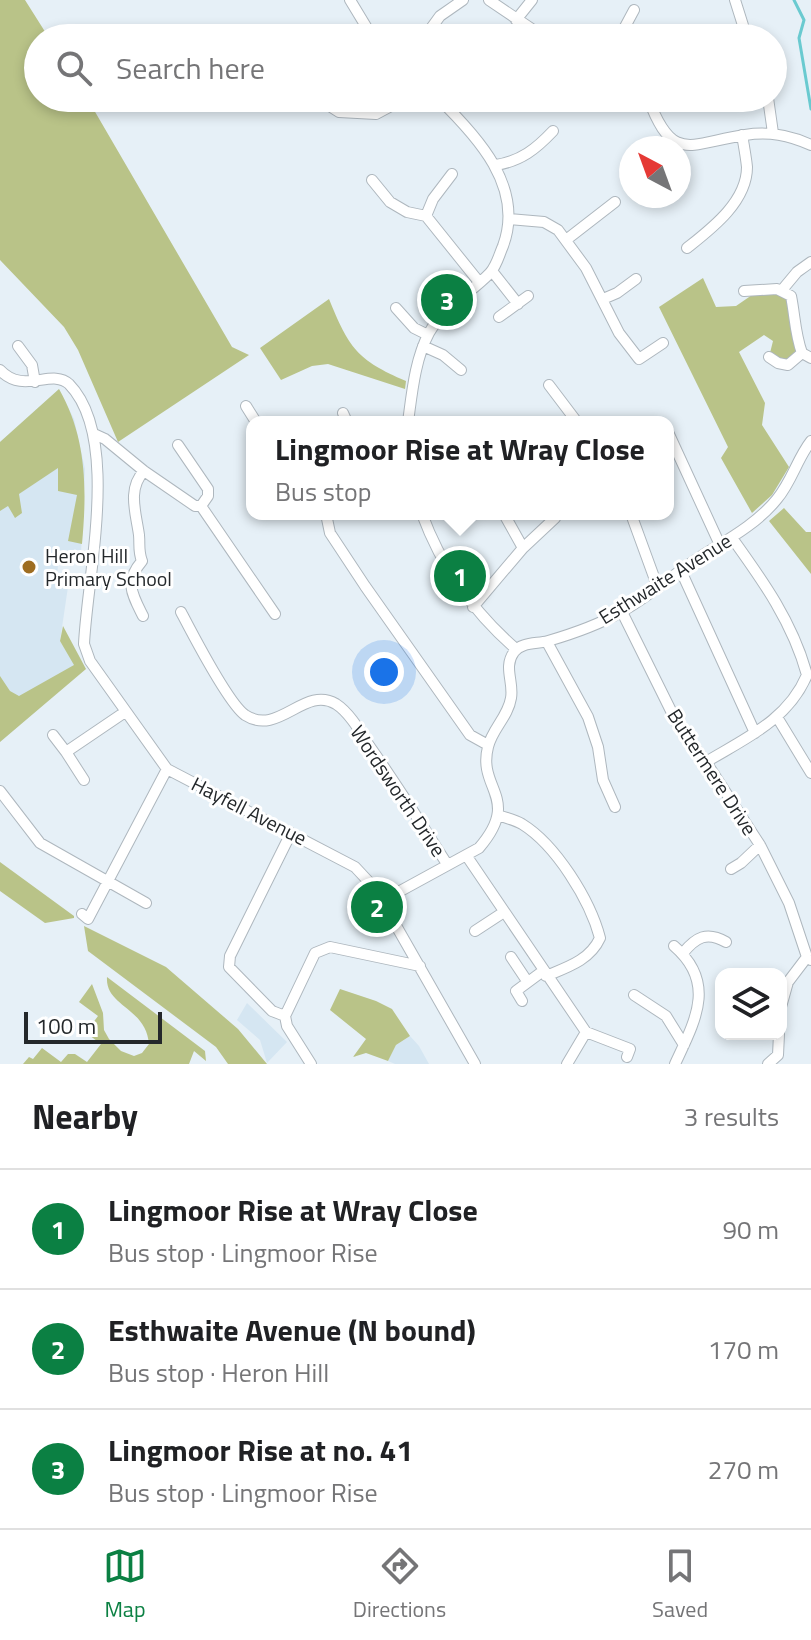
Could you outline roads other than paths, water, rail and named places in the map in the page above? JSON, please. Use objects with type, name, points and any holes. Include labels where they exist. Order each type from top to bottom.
[{"type":"street","points":[[350,0],[365,24]]},
{"type":"street","points":[[434,24],[440,16],[463,0]]},
{"type":"street","points":[[489,0],[522,24]]},
{"type":"street","points":[[516,20],[532,0]]},
{"type":"street","points":[[735,0],[743,24]]},
{"type":"street","points":[[626,24],[634,10]]},
{"type":"street","points":[[339,112],[380,112]]},
{"type":"street","points":[[409,416],[413,388],[428,335],[445,311],[492,271],[506,239],[509,219],[506,195],[496,165],[452,112]]},
{"type":"street","points":[[653,112],[667,136]]},
{"type":"street","points":[[770,112],[773,133]]},
{"type":"street","points":[[496,165],[527,155],[553,131]]},
{"type":"street","points":[[691,146],[742,135],[773,133],[811,145]]},
{"type":"street","points":[[690,241],[730,209],[742,187],[747,170],[742,135]]},
{"type":"street","points":[[426,216],[433,199],[452,174]]},
{"type":"street","points":[[372,180],[390,202],[407,212],[426,216],[479,282]]},
{"type":"street","points":[[566,240],[615,202]]},
{"type":"street","points":[[509,219],[544,222],[558,230],[603,299],[619,333],[639,359],[663,343]]},
{"type":"street","points":[[782,290],[797,272],[811,262]]},
{"type":"street","points":[[492,271],[518,304]]},
{"type":"street","points":[[603,299],[636,279]]},
{"type":"street","points":[[744,291],[763,288],[782,290],[791,296],[795,334],[806,355],[788,365],[769,357]]},
{"type":"street","points":[[499,317],[528,296]]},
{"type":"street","points":[[396,308],[414,328],[428,335]]},
{"type":"street","points":[[18,346],[32,365],[35,382]]},
{"type":"street","points":[[423,346],[443,355],[461,370]]},
{"type":"street","points":[[0,370],[13,380],[35,382],[57,379],[70,385],[86,412],[94,434],[195,506],[201,506]]},
{"type":"street","points":[[549,385],[572,416]]},
{"type":"street","points":[[246,406],[252,416]]},
{"type":"street","name":"Hayfell Avenue","points":[[94,434],[97,502],[84,644],[90,661],[167,769],[355,867],[382,901],[475,1064]]},
{"type":"street","name":"Esthwaite Avenue","points":[[516,649],[593,626],[622,612],[732,538],[776,500],[811,441]]},
{"type":"street","points":[[178,445],[208,489],[208,496],[201,506]]},
{"type":"street","points":[[674,445],[720,545]]},
{"type":"street","points":[[143,616],[131,592],[133,572],[142,561],[135,521],[134,485],[144,471]]},
{"type":"street","points":[[201,506],[275,614]]},
{"type":"street","points":[[327,520],[330,533],[365,586],[470,735],[488,745]]},
{"type":"street","points":[[382,901],[479,848],[491,834],[499,806],[486,760],[488,745],[509,709],[512,693],[509,660],[516,649],[473,607],[440,558],[424,520]]},
{"type":"street","points":[[507,520],[523,548]]},
{"type":"street","points":[[473,607],[523,548],[553,520]]},
{"type":"street","points":[[633,520],[658,588]]},
{"type":"street","points":[[706,762],[777,717],[792,704],[807,675],[801,653],[774,597],[732,538]]},
{"type":"street","points":[[681,571],[755,733]]},
{"type":"street","name":"Wordsworth Drive","points":[[181,612],[222,683],[247,716],[268,721],[279,719],[320,699],[335,704],[347,715],[401,791],[447,864]]},
{"type":"street","name":"Buttermere Drive","points":[[622,612],[678,725],[760,845],[789,903],[809,958]]},
{"type":"street","points":[[547,642],[588,717],[598,747],[603,780],[615,807]]},
{"type":"street","points":[[66,752],[125,712]]},
{"type":"street","points":[[777,717],[811,773]]},
{"type":"street","points":[[53,735],[84,780]]},
{"type":"street","points":[[82,914],[88,919],[167,769]]},
{"type":"street","points":[[0,791],[40,843],[146,903]]},
{"type":"street","points":[[498,815],[520,823],[551,850],[596,922],[600,938],[594,951],[573,965],[527,981],[516,991],[522,1001]]},
{"type":"street","points":[[285,1016],[272,1011],[229,967],[230,956],[291,833]]},
{"type":"street","name":"Buttermere Drive","points":[[731,869],[760,845]]},
{"type":"street","points":[[466,855],[586,1032],[632,1053]]},
{"type":"street","points":[[475,931],[504,912]]},
{"type":"street","points":[[675,1064],[698,1006],[700,984],[690,959],[679,950],[709,935],[726,942]]},
{"type":"street","points":[[311,1064],[287,1026],[285,1016],[315,953],[323,947],[420,966]]},
{"type":"street","points":[[511,957],[527,981]]},
{"type":"street","points":[[787,986],[809,958]]},
{"type":"street","points":[[634,995],[666,1016],[684,1045]]},
{"type":"street","points":[[567,1064],[586,1032]]},
{"type":"street","points":[[768,1064],[778,1055],[779,1040]]},
{"type":"waterway","points":[[794,0],[804,20],[799,38],[811,109]]},
{"type":"place","name":"Lingmoor Rise at no. 41","points":[[447,300]]},
{"type":"place","name":"Heron Hill Primary School","points":[[29,567]]},
{"type":"place","name":"Lingmoor Rise at Wray Close","points":[[460,576]]},
{"type":"place","name":"Esthwaite Avenue (N bound)","points":[[377,907]]}]
